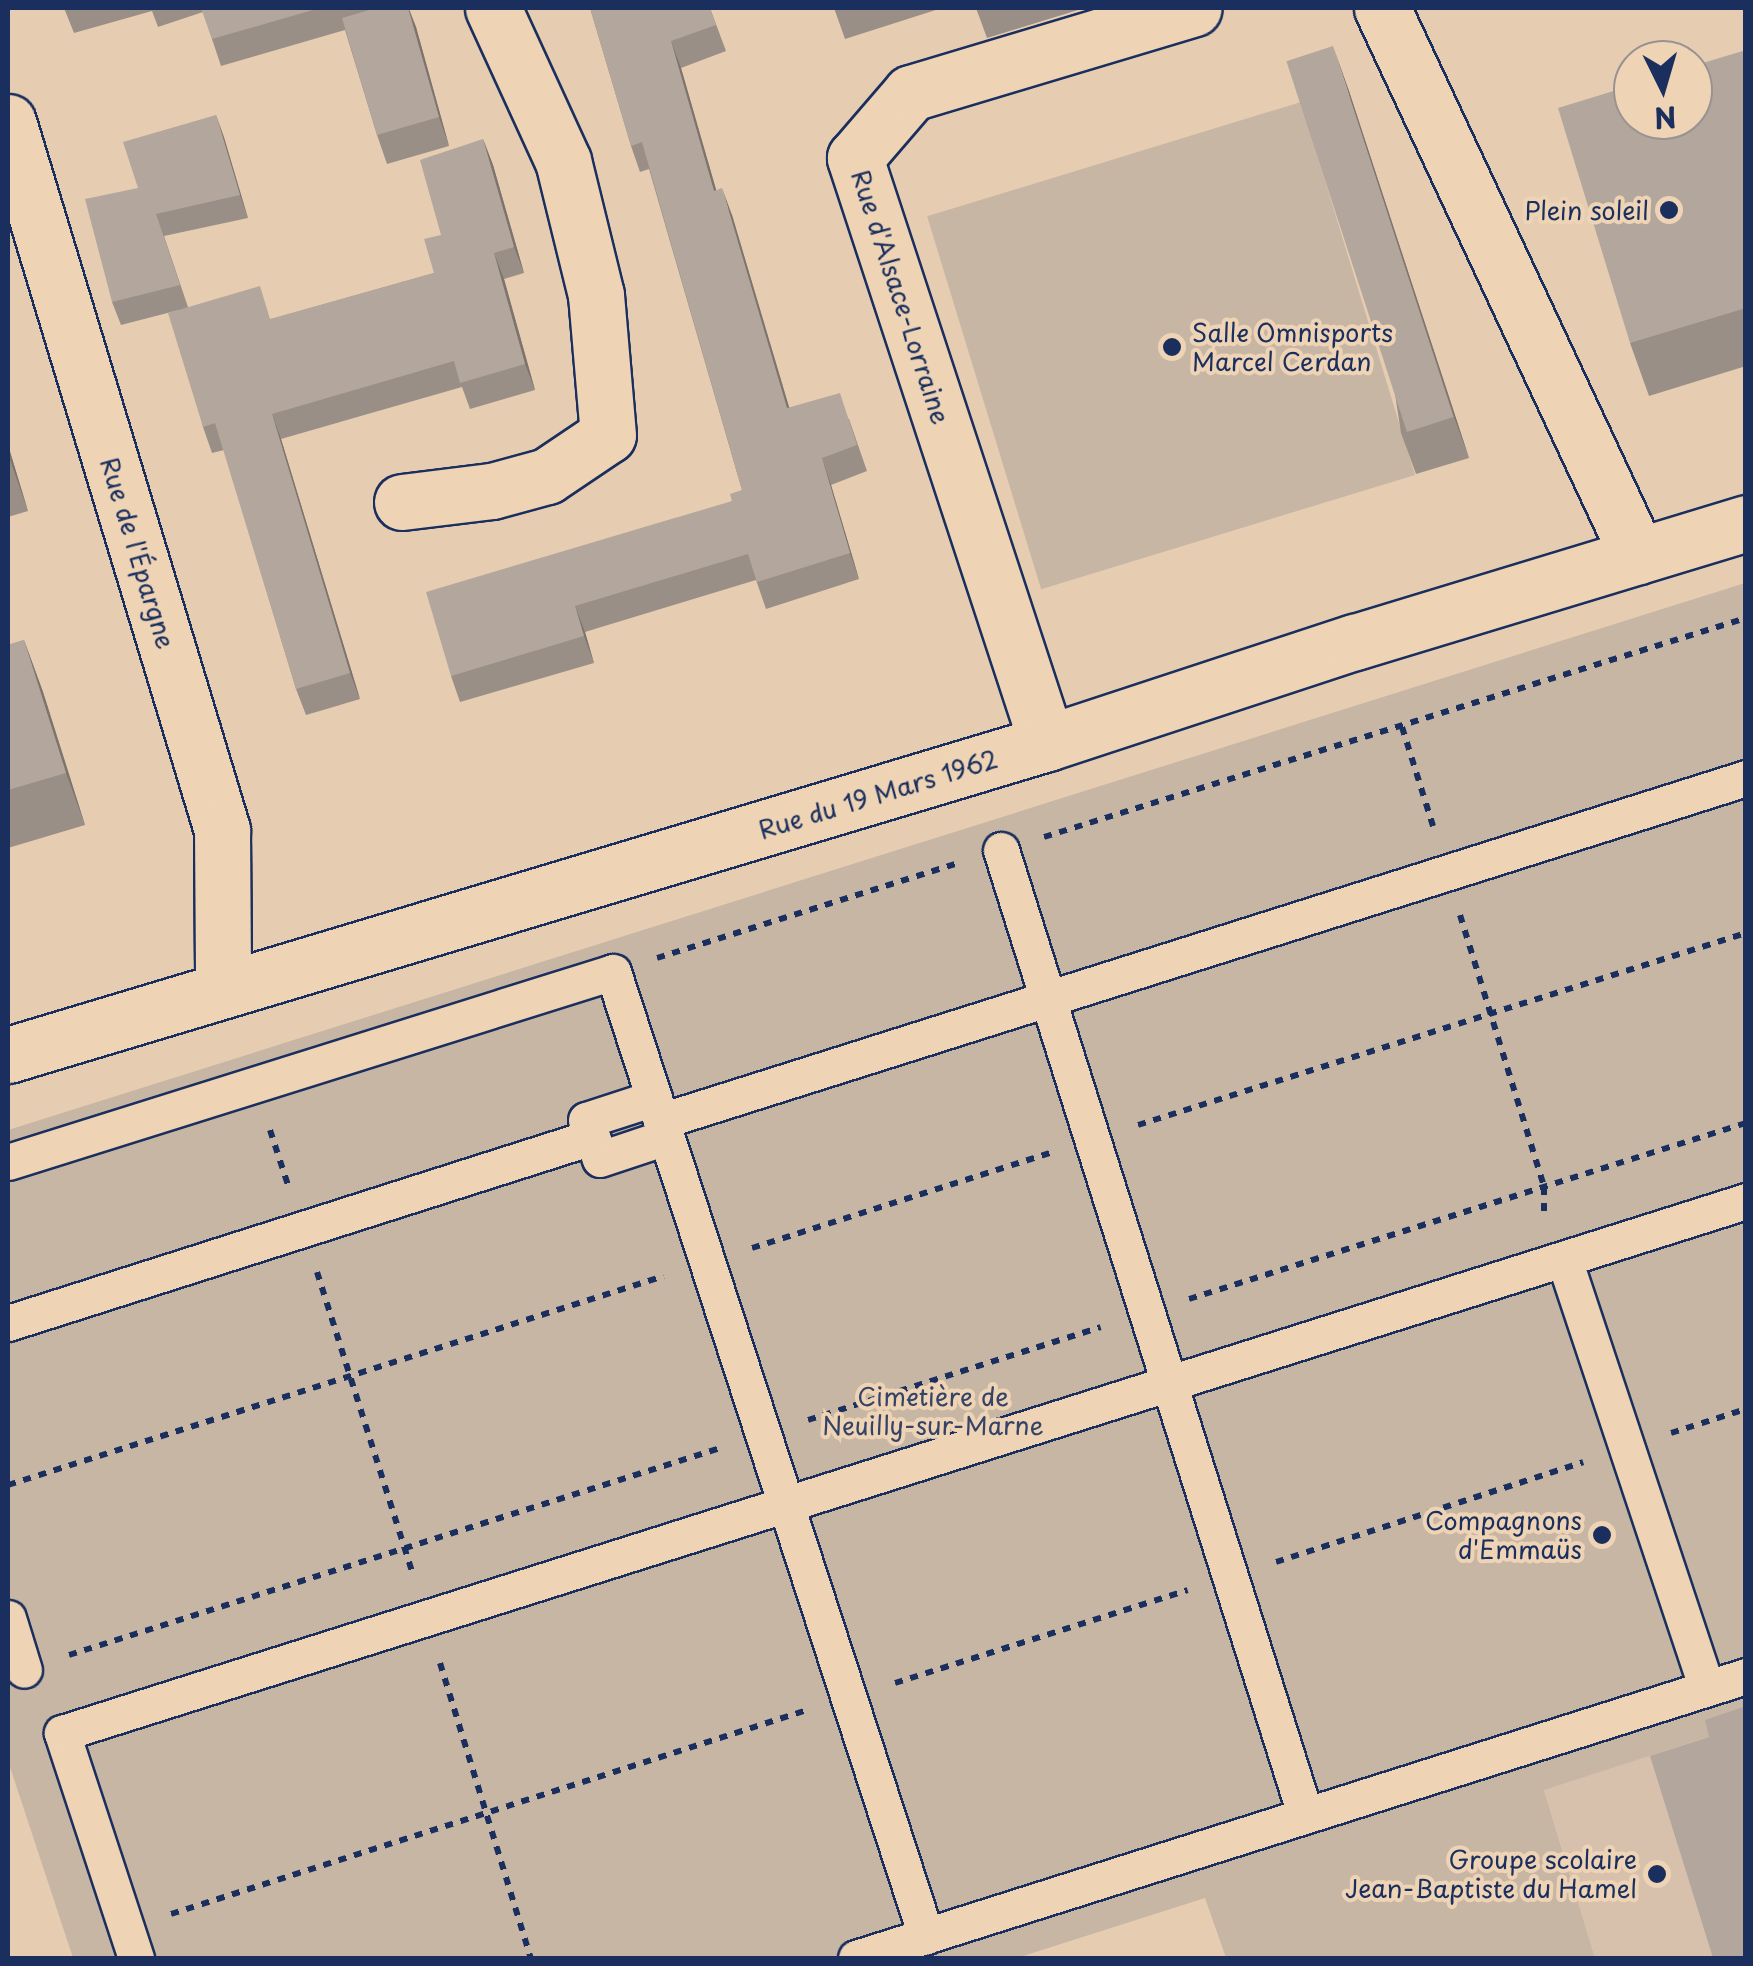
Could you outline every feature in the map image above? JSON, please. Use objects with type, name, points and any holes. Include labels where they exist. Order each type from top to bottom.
[{"type":"street","points":[[402,502],[492,491],[548,476],[608,435],[596,295],[563,161],[494,8]]},
{"type":"street","name":"Rue d'Alsace-Lorraine","points":[[1048,743],[855,158],[912,92],[1194,8]]},
{"type":"street","points":[[1382,8],[1638,556]]},
{"type":"street","name":"Rue de l'Épargne","points":[[8,122],[222,830],[222,990]]},
{"type":"street","name":"Rue du 19 Mars 1962","points":[[8,1055],[1048,743],[1354,642],[1746,523]]},
{"type":"lane","points":[[8,1323],[592,1138],[586,1120],[660,1118],[1746,778]]},
{"type":"lane","points":[[1001,850],[1305,1814]]},
{"type":"lane","points":[[8,1162],[254,1081],[613,972],[926,1936]]},
{"type":"lane","points":[[132,1943],[62,1733],[1746,1200]]},
{"type":"lane","points":[[1564,1259],[1707,1688]]},
{"type":"lane","points":[[8,1618],[24,1670]]},
{"type":"lane","points":[[856,1958],[1746,1676]]},
{"type":"path","points":[[613,972],[1746,618]]},
{"type":"path","points":[[1402,727],[1544,1187],[1544,1219],[1564,1259]]},
{"type":"path","points":[[8,1485],[1746,933]]},
{"type":"path","points":[[254,1081],[426,1615],[531,1958]]},
{"type":"path","points":[[24,1670],[1746,1122]]},
{"type":"path","points":[[132,1943],[486,1811],[1230,1577],[1746,1408]]},
{"type":"shaded area","name":"Groupe scolaire Jean-Baptiste du Hamel","points":[[1745,1725],[1745,1958],[1595,1958],[1544,1789]]},
{"type":"green space","name":"Salle Omnisports Marcel Cerdan","points":[[1301,102],[1415,475],[1041,589],[927,216]]},
{"type":"green space","name":"Cimetière de Neuilly-sur-Marne","points":[[1745,583],[1745,1725],[1544,1790],[1595,1958],[1226,1958],[1205,1898],[1017,1958],[73,1958],[8,1761],[8,1130]]},
{"type":"building","points":[[201,8],[320,8],[212,39]]},
{"type":"building","points":[[376,8],[408,8],[439,117],[377,135],[342,18]]},
{"type":"building","points":[[590,8],[710,8],[716,25],[671,41],[714,191],[722,188],[787,408],[840,393],[857,445],[822,458],[850,553],[757,582],[748,554],[575,606],[584,636],[451,676],[426,592],[732,501],[730,494],[742,490],[642,142],[631,146]]},
{"type":"building","points":[[1333,46],[1454,417],[1407,432],[1286,61]]},
{"type":"building","name":"Plein soleil","points":[[1746,50],[1746,308],[1630,343],[1558,108],[1613,91],[1613,140],[1713,140],[1713,60]]},
{"type":"building","points":[[216,115],[240,195],[156,214],[180,285],[112,302],[85,199],[138,188],[123,142]]},
{"type":"building","points":[[483,139],[514,247],[494,253],[525,364],[460,383],[454,361],[272,414],[350,673],[296,689],[215,423],[203,427],[168,313],[260,286],[270,319],[434,273],[424,239],[441,235],[420,160]]},
{"type":"building","points":[[24,640],[66,773],[8,790],[8,645]]},
{"type":"building","points":[[1746,1706],[1746,1958],[1713,1958],[1650,1756],[1709,1737],[1705,1720]]},
{"type":"place","name":"Plein soleil","points":[[1669,210]]},
{"type":"place","name":"Salle Omnisports Marcel Cerdan","points":[[1172,347]]},
{"type":"place","name":"Compagnons d'Emmaüs","points":[[1602,1535]]},
{"type":"place","name":"Groupe scolaire Jean-Baptiste du Hamel","points":[[1657,1874]]}]
